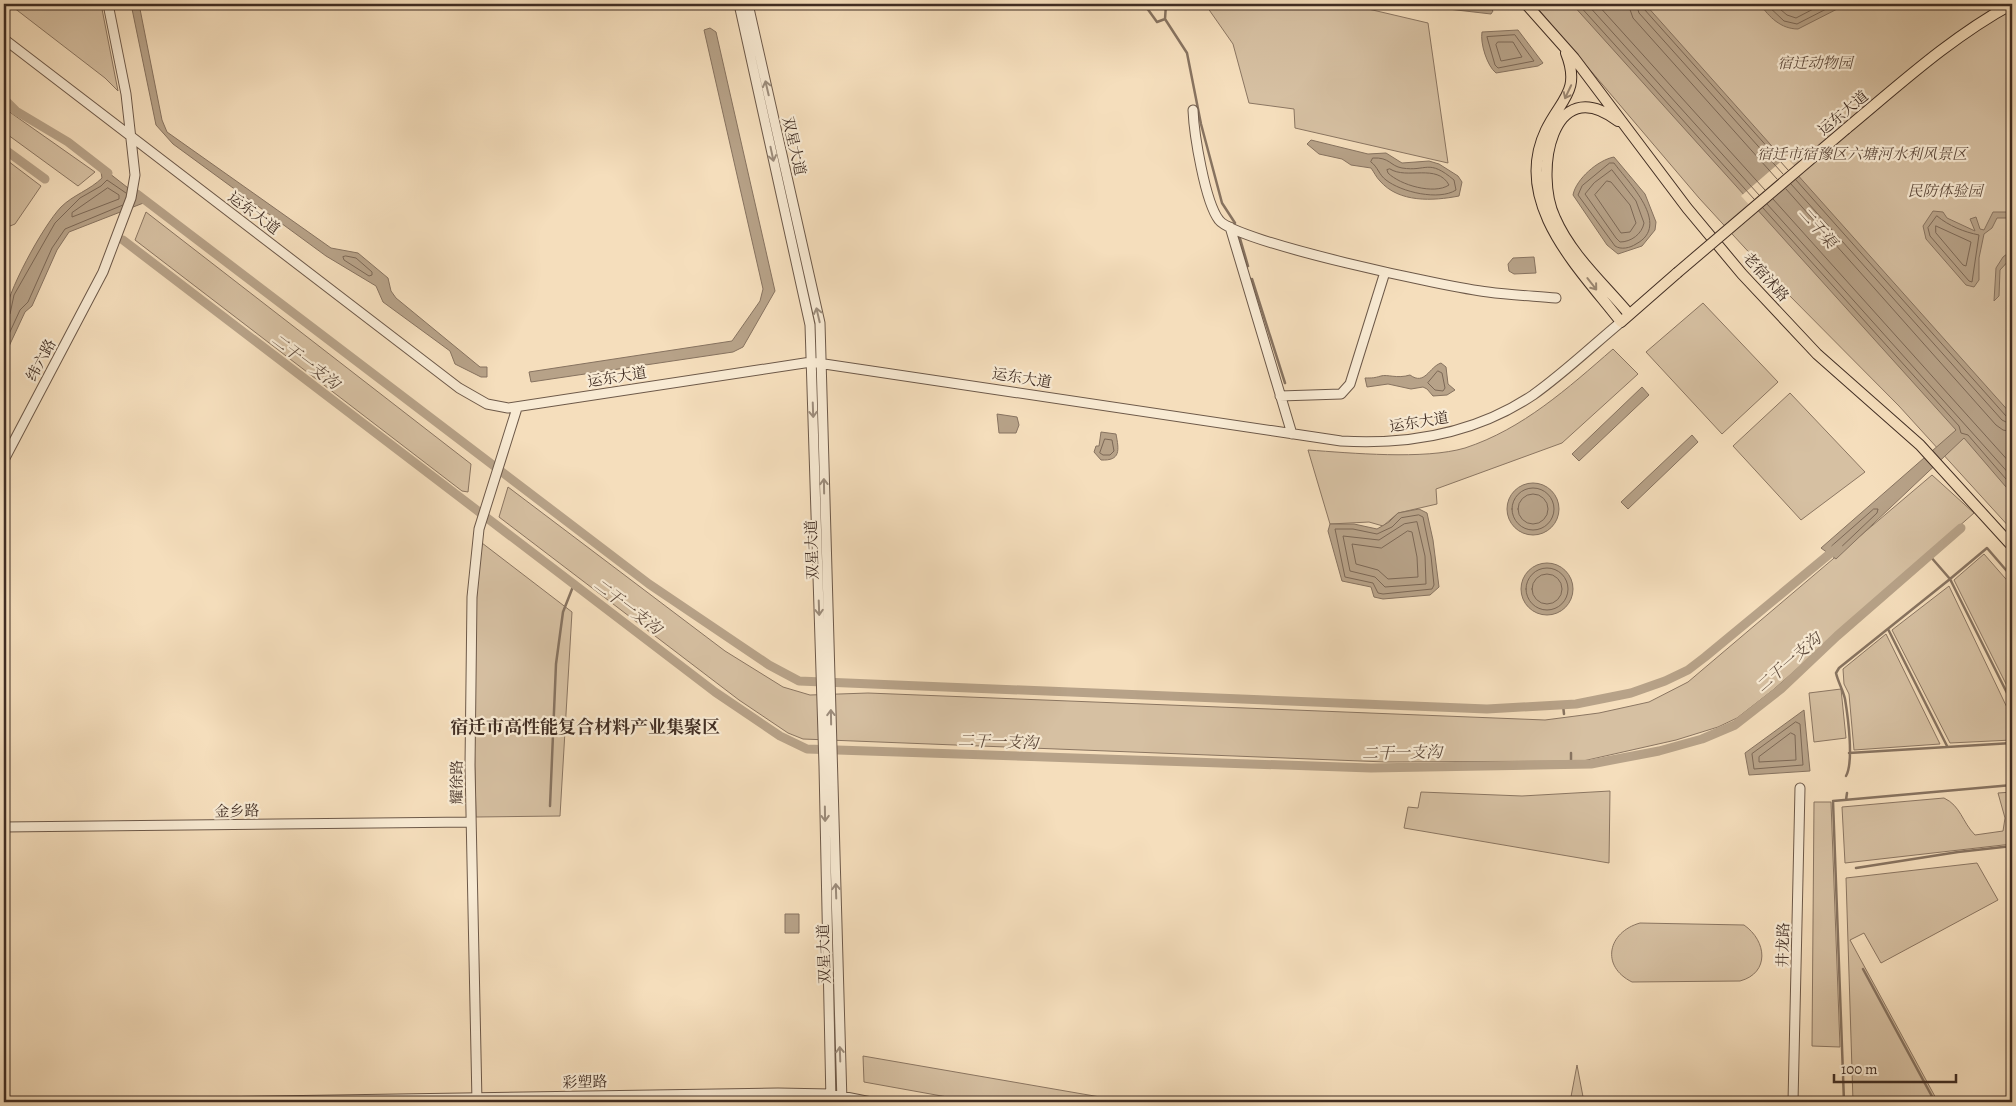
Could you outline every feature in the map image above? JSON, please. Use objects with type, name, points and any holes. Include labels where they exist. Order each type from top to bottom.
[{"type":"main road","name":"老宿沭路","points":[[1526,4],[1563,46],[1687,208],[1742,274],[1817,354],[1920,445],[2012,546]]},
{"type":"main road","name":"运东大道","points":[[1621,322],[1934,56],[1990,16],[2012,4]]},
{"type":"main road","points":[[1563,46],[1571,67],[1572,80],[1567,95],[1543,139],[1538,167],[1541,204],[1548,222],[1565,250],[1621,322]]},
{"type":"main road","points":[[1627,128],[1610,115],[1597,109],[1579,108],[1566,114],[1550,141],[1545,167],[1548,202],[1563,234],[1630,314]]},
{"type":"street","points":[[108,4],[126,94],[131,138]]},
{"type":"street","name":"双星大道","points":[[739,4],[810,325],[826,658]]},
{"type":"street","name":"双星大道","points":[[748,4],[820,323],[826,658]]},
{"type":"street","name":"运东大道","points":[[4,39],[459,388],[488,404],[517,408],[811,362],[1292,434],[1341,440],[1407,441],[1456,432],[1506,411],[1533,394],[1621,322]]},
{"type":"street","points":[[1193,110],[1194,133],[1199,159],[1215,213],[1223,225],[1270,242],[1385,272],[1487,292],[1556,298]]},
{"type":"street","name":"纬六路","points":[[4,460],[116,244],[131,198],[135,175],[131,138]]},
{"type":"street","points":[[1230,227],[1292,434]]},
{"type":"street","points":[[1280,396],[1341,394],[1346,390],[1385,272]]},
{"type":"street","name":"耀徐路","points":[[477,1100],[471,822],[472,597],[479,529],[517,408]]},
{"type":"street","points":[[826,658],[828,766]]},
{"type":"street","name":"双星大道","points":[[828,766],[831,1098]]},
{"type":"street","name":"双星大道","points":[[828,766],[842,1099]]},
{"type":"street","name":"井龙路","points":[[1793,1102],[1800,788]]},
{"type":"street","name":"金乡路","points":[[4,827],[471,822]]},
{"type":"street","name":"彩塑路","points":[[208,1102],[477,1100],[778,1093],[871,1102]]},
{"type":"green space","points":[[9,4],[101,4],[118,91],[105,78]]},
{"type":"green space","points":[[1205,4],[1347,4],[1428,23],[1448,163],[1295,128],[1294,109],[1249,103],[1233,44]]},
{"type":"green space","name":"宿迁市宿豫区六塘河水利风景区","points":[[1534,4],[2012,4],[2012,530],[1899,406],[1779,285],[1699,198]]},
{"type":"green space","points":[[4,108],[95,172],[78,186],[4,132]]},
{"type":"green space","points":[[4,158],[41,186],[15,224],[5,228]]},
{"type":"green space","points":[[146,212],[471,464],[468,492],[462,491],[135,240]]},
{"type":"green space","points":[[1703,303],[1778,382],[1722,434],[1646,352]]},
{"type":"green space","points":[[1613,349],[1638,374],[1562,443],[1436,489],[1437,504],[1398,513],[1383,526],[1369,522],[1330,524],[1308,450],[1409,455],[1448,452],[1465,448],[1486,440],[1525,419],[1562,392]]},
{"type":"green space","points":[[1790,393],[1865,472],[1801,520],[1733,446]]},
{"type":"green space","points":[[1932,475],[1974,513],[1773,690],[1737,718],[1718,727],[1676,740],[1583,761],[1386,762],[803,739],[788,733],[739,700],[499,517],[508,487],[725,651],[783,687],[810,695],[868,693],[1545,720],[1599,713],[1649,702],[1688,682]]},
{"type":"green space","points":[[482,543],[572,612],[560,816],[476,817],[474,646]]},
{"type":"green space","points":[[1984,554],[2012,586],[2012,696],[1954,580]]},
{"type":"green space","points":[[1949,586],[2012,718],[2012,740],[1950,743],[1892,630]]},
{"type":"green space","points":[[1886,634],[1940,744],[1854,750],[1849,694],[1844,684],[1843,669]]},
{"type":"green space","points":[[1841,689],[1846,738],[1814,742],[1809,693]]},
{"type":"green space","points":[[1610,791],[1609,863],[1404,828],[1408,807],[1418,808],[1421,792],[1522,796]]},
{"type":"green space","points":[[2012,792],[2012,844],[1845,863],[1842,807],[1944,798],[1954,805],[1975,835],[2003,831],[2005,818],[1998,793]]},
{"type":"green space","points":[[1814,802],[1831,802],[1840,1047],[1812,1046]]},
{"type":"green space","points":[[1977,863],[1998,900],[1881,963],[1864,933],[1850,940],[1938,1102],[1853,1102],[1846,878]]},
{"type":"green space","points":[[1640,923],[1744,925],[1752,932],[1761,948],[1761,964],[1750,977],[1740,981],[1632,982],[1615,967],[1612,959],[1612,950],[1615,941],[1621,934],[1629,927]]},
{"type":"green space","points":[[863,1056],[1129,1102],[975,1102],[864,1082]]},
{"type":"green space","points":[[1577,1065],[1584,1102],[1570,1102]]},
{"type":"water","points":[[131,4],[139,4],[162,120],[167,132],[331,248],[358,253],[388,278],[391,291],[396,298],[480,367],[487,367],[487,377],[481,377],[455,364],[450,351],[383,302],[376,286],[326,256],[173,144],[156,125]]},
{"type":"water","points":[[1446,4],[1488,4],[1493,11],[1491,14],[1448,9]]},
{"type":"water","name":"二干渠","points":[[1572,4],[1645,4],[2012,415],[2012,494],[1964,438],[1836,559],[1821,548],[1956,430]]},
{"type":"water","points":[[1760,4],[1847,4],[1798,29],[1781,25]]},
{"type":"water","points":[[710,28],[716,32],[775,291],[743,347],[733,352],[531,382],[529,372],[732,341],[760,301],[763,289],[704,30]]},
{"type":"water","points":[[1518,30],[1543,63],[1538,66],[1496,73],[1485,54],[1482,32]]},
{"type":"water","points":[[1311,140],[1368,154],[1386,153],[1402,163],[1429,161],[1439,164],[1458,176],[1462,182],[1459,196],[1438,199],[1406,197],[1388,188],[1377,178],[1371,168],[1351,165],[1342,159],[1319,154],[1307,144]]},
{"type":"water","points":[[1614,157],[1645,194],[1656,222],[1655,230],[1642,246],[1618,254],[1607,245],[1573,195],[1578,183],[1589,171],[1601,162]]},
{"type":"water","points":[[100,166],[146,202],[69,232],[57,250],[32,306],[25,312],[4,357],[4,319],[6,308],[26,260],[53,216],[61,207],[102,178]]},
{"type":"water","points":[[1933,211],[1943,212],[1947,218],[1975,231],[1970,219],[1976,217],[1980,229],[1984,230],[1993,212],[2012,212],[2012,218],[1997,218],[1992,228],[1984,234],[1979,258],[1979,280],[1974,287],[1966,285],[1926,239],[1923,226]]},
{"type":"water","points":[[2012,250],[2012,257],[2000,270],[1999,296],[1994,301],[1996,268],[2003,257]]},
{"type":"water","points":[[1534,257],[1536,273],[1514,274],[1509,271],[1508,264],[1513,258]]},
{"type":"water","points":[[1441,363],[1446,367],[1448,384],[1455,390],[1447,395],[1433,396],[1423,387],[1411,389],[1388,384],[1367,387],[1365,378],[1410,375],[1419,378],[1427,375]]},
{"type":"water","points":[[1642,387],[1649,395],[1579,461],[1572,454]]},
{"type":"water","points":[[997,414],[1017,417],[1019,425],[1016,433],[999,433]]},
{"type":"water","points":[[1101,432],[1116,434],[1118,450],[1112,459],[1101,460],[1094,452],[1096,446],[1099,446]]},
{"type":"water","points":[[1692,435],[1698,442],[1628,509],[1621,502]]},
{"type":"water","points":[[1528,483],[1538,483],[1547,487],[1555,495],[1559,509],[1555,523],[1547,531],[1538,535],[1528,535],[1519,531],[1511,523],[1507,514],[1507,504],[1511,495],[1519,487]]},
{"type":"water","points":[[1419,509],[1427,513],[1433,540],[1439,587],[1430,595],[1383,599],[1374,597],[1371,587],[1342,581],[1328,531],[1330,524],[1354,524],[1377,529],[1389,522],[1398,513]]},
{"type":"water","points":[[1542,563],[1552,563],[1561,567],[1569,575],[1573,589],[1569,603],[1561,611],[1552,615],[1542,615],[1533,611],[1525,603],[1521,594],[1521,584],[1525,575],[1533,567]]},
{"type":"water","points":[[1804,710],[1810,771],[1749,775],[1745,753]]},
{"type":"water","points":[[785,914],[799,914],[799,933],[785,933]]},
{"type":"pier","points":[[1786,157],[1799,171],[1754,210],[1741,196]]},
{"type":"waterway","points":[[1144,4],[1157,22],[1165,19]]},
{"type":"waterway","points":[[1166,4],[1165,19],[1187,53],[1201,124],[1222,203],[1235,223]]},
{"type":"waterway","points":[[4,99],[16,111],[68,142],[108,173]]},
{"type":"waterway","name":"二干一支沟","points":[[4,149],[45,179]]},
{"type":"waterway","points":[[137,194],[649,584],[769,665],[799,681],[1487,709],[1576,704],[1631,693],[1665,681],[1688,670],[1838,547]]},
{"type":"waterway","points":[[1239,235],[1248,266]]},
{"type":"waterway","name":"二干一支沟","points":[[123,240],[715,692],[780,736],[807,749],[1371,768],[1591,764],[1659,751],[1702,739],[1735,725],[1781,689],[1837,636],[1961,528]]},
{"type":"waterway","points":[[1252,279],[1285,383]]},
{"type":"waterway","points":[[2012,577],[1987,548],[1950,579],[2012,703]]},
{"type":"waterway","points":[[1846,776],[1850,761],[1849,728],[1845,699],[1836,673],[1839,668],[1950,579],[1930,556]]},
{"type":"waterway","points":[[550,806],[556,664],[563,612],[574,584]]},
{"type":"waterway","points":[[1888,629],[1947,746]]},
{"type":"waterway","points":[[1563,705],[1564,714]]},
{"type":"waterway","points":[[1849,753],[2012,743]]},
{"type":"waterway","points":[[1571,753],[1571,765]]},
{"type":"waterway","points":[[1844,1102],[1833,801],[2012,785]]},
{"type":"waterway","points":[[1846,800],[1847,793]]},
{"type":"waterway","points":[[1856,868],[1958,852],[2012,846]]},
{"type":"waterway","points":[[1863,969],[1935,1102]]},
{"type":"district","name":"宿迁市高性能复合材料产业集聚区","points":[[585,727]]},
{"type":"park label","name":"宿迁动物园","points":[[1815,63]]},
{"type":"park label","name":"民防体验园","points":[[1945,191]]}]
